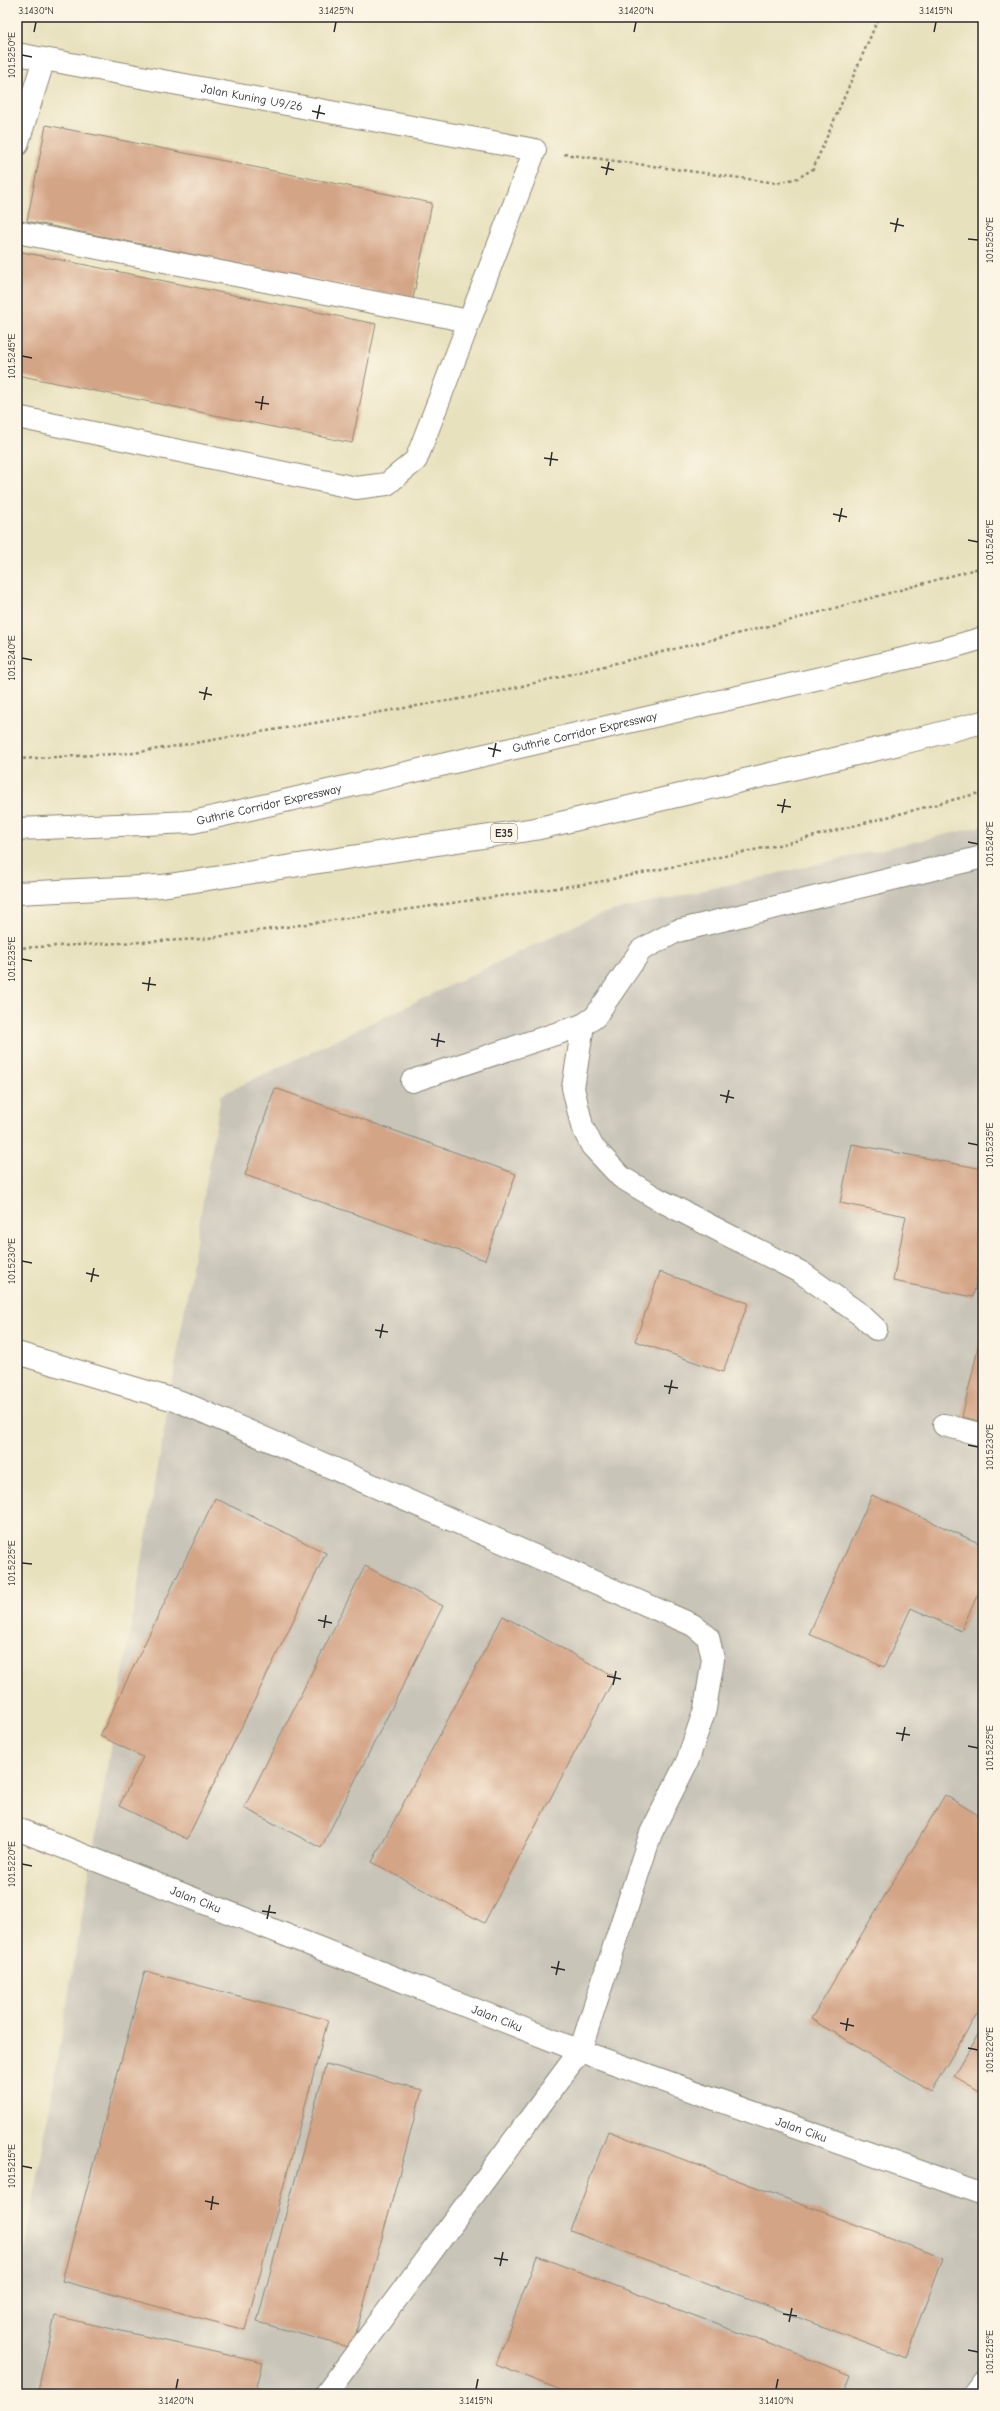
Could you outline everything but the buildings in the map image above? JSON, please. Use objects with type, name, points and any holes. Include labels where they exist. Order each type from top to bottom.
[{"type":"main road","name":"Jalan Kuning U9/26","points":[[17,54],[535,150]]},
{"type":"main road","points":[[17,145],[44,59]]},
{"type":"main road","points":[[17,417],[356,488],[387,484],[416,460],[535,150]]},
{"type":"main road","points":[[17,232],[469,321]]},
{"type":"main road","name":"Guthrie Corridor Expressway","points":[[17,829],[192,822],[934,651],[983,638]]},
{"type":"main road","name":"E35","points":[[17,893],[162,886],[535,829],[899,744],[983,722]]},
{"type":"main road","points":[[412,1081],[583,1025],[595,1016],[641,950],[677,931],[983,857]]},
{"type":"main road","points":[[583,1025],[573,1088],[582,1126],[592,1146],[621,1177],[802,1273],[861,1316],[876,1329]]},
{"type":"main road","points":[[17,1353],[181,1402],[693,1625],[708,1638],[713,1659],[705,1709],[687,1762],[651,1833],[580,2051],[326,2394]]},
{"type":"main road","points":[[944,1425],[983,1435]]},
{"type":"main road","name":"Jalan Ciku","points":[[17,1829],[580,2051],[983,2194]]},
{"type":"main road","points":[[974,2394],[983,2381]]},
{"type":"path","points":[[535,150],[777,183],[798,178],[813,168],[879,17]]},
{"type":"path","points":[[17,759],[134,753],[489,694],[777,624],[983,567]]},
{"type":"path","points":[[17,948],[202,940],[598,882],[788,843],[983,792]]},
{"type":"shaded area","points":[[983,826],[983,2394],[17,2394],[17,2299],[221,1095],[597,915]]}]
